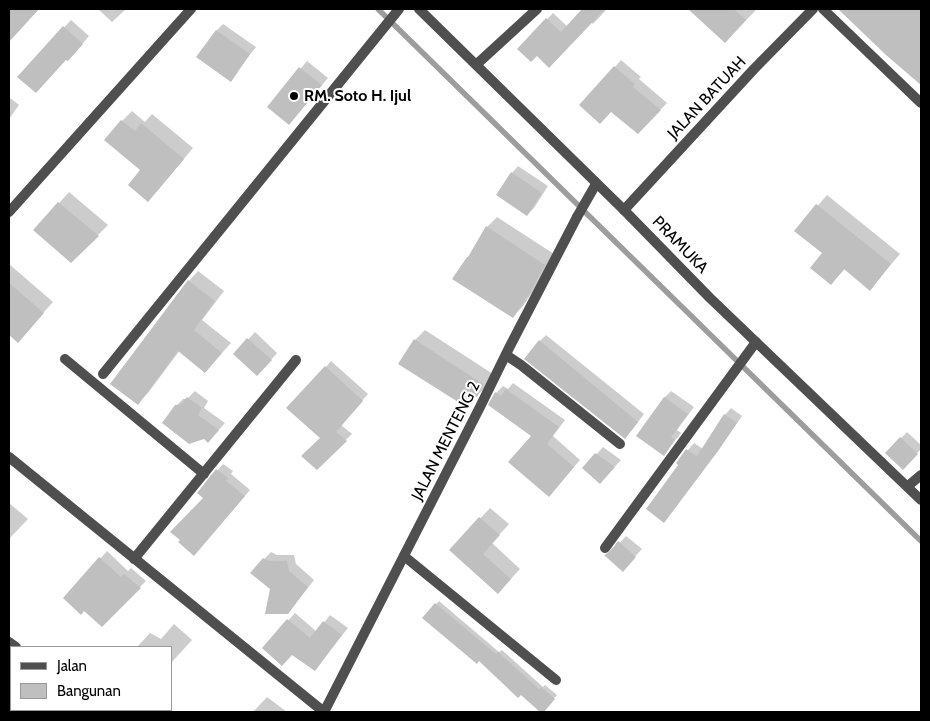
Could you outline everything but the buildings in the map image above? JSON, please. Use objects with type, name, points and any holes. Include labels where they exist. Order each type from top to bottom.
[{"type":"street","points":[[9,212],[191,9]]},
{"type":"street","name":"PRAMUKA","points":[[419,9],[477,64],[710,298],[921,500]]},
{"type":"street","points":[[477,64],[538,9]]},
{"type":"street","name":"JALAN BATUAH","points":[[624,210],[754,69],[813,9]]},
{"type":"street","points":[[823,9],[921,102]]},
{"type":"street","points":[[103,374],[397,12]]},
{"type":"street","name":"JALAN MENTENG 2","points":[[324,712],[577,217],[596,184]]},
{"type":"street","points":[[604,548],[756,342]]},
{"type":"street","points":[[506,355],[521,364],[620,444]]},
{"type":"street","points":[[65,359],[204,474]]},
{"type":"street","points":[[134,559],[296,360]]},
{"type":"street","points":[[9,458],[324,712]]},
{"type":"street","points":[[908,486],[921,475]]},
{"type":"street","points":[[404,556],[556,680]]},
{"type":"waterway","points":[[378,9],[578,205]]},
{"type":"waterway","points":[[585,212],[921,541]]},
{"type":"place","name":"RM. Soto H. Ijul","points":[[294,96]]}]
